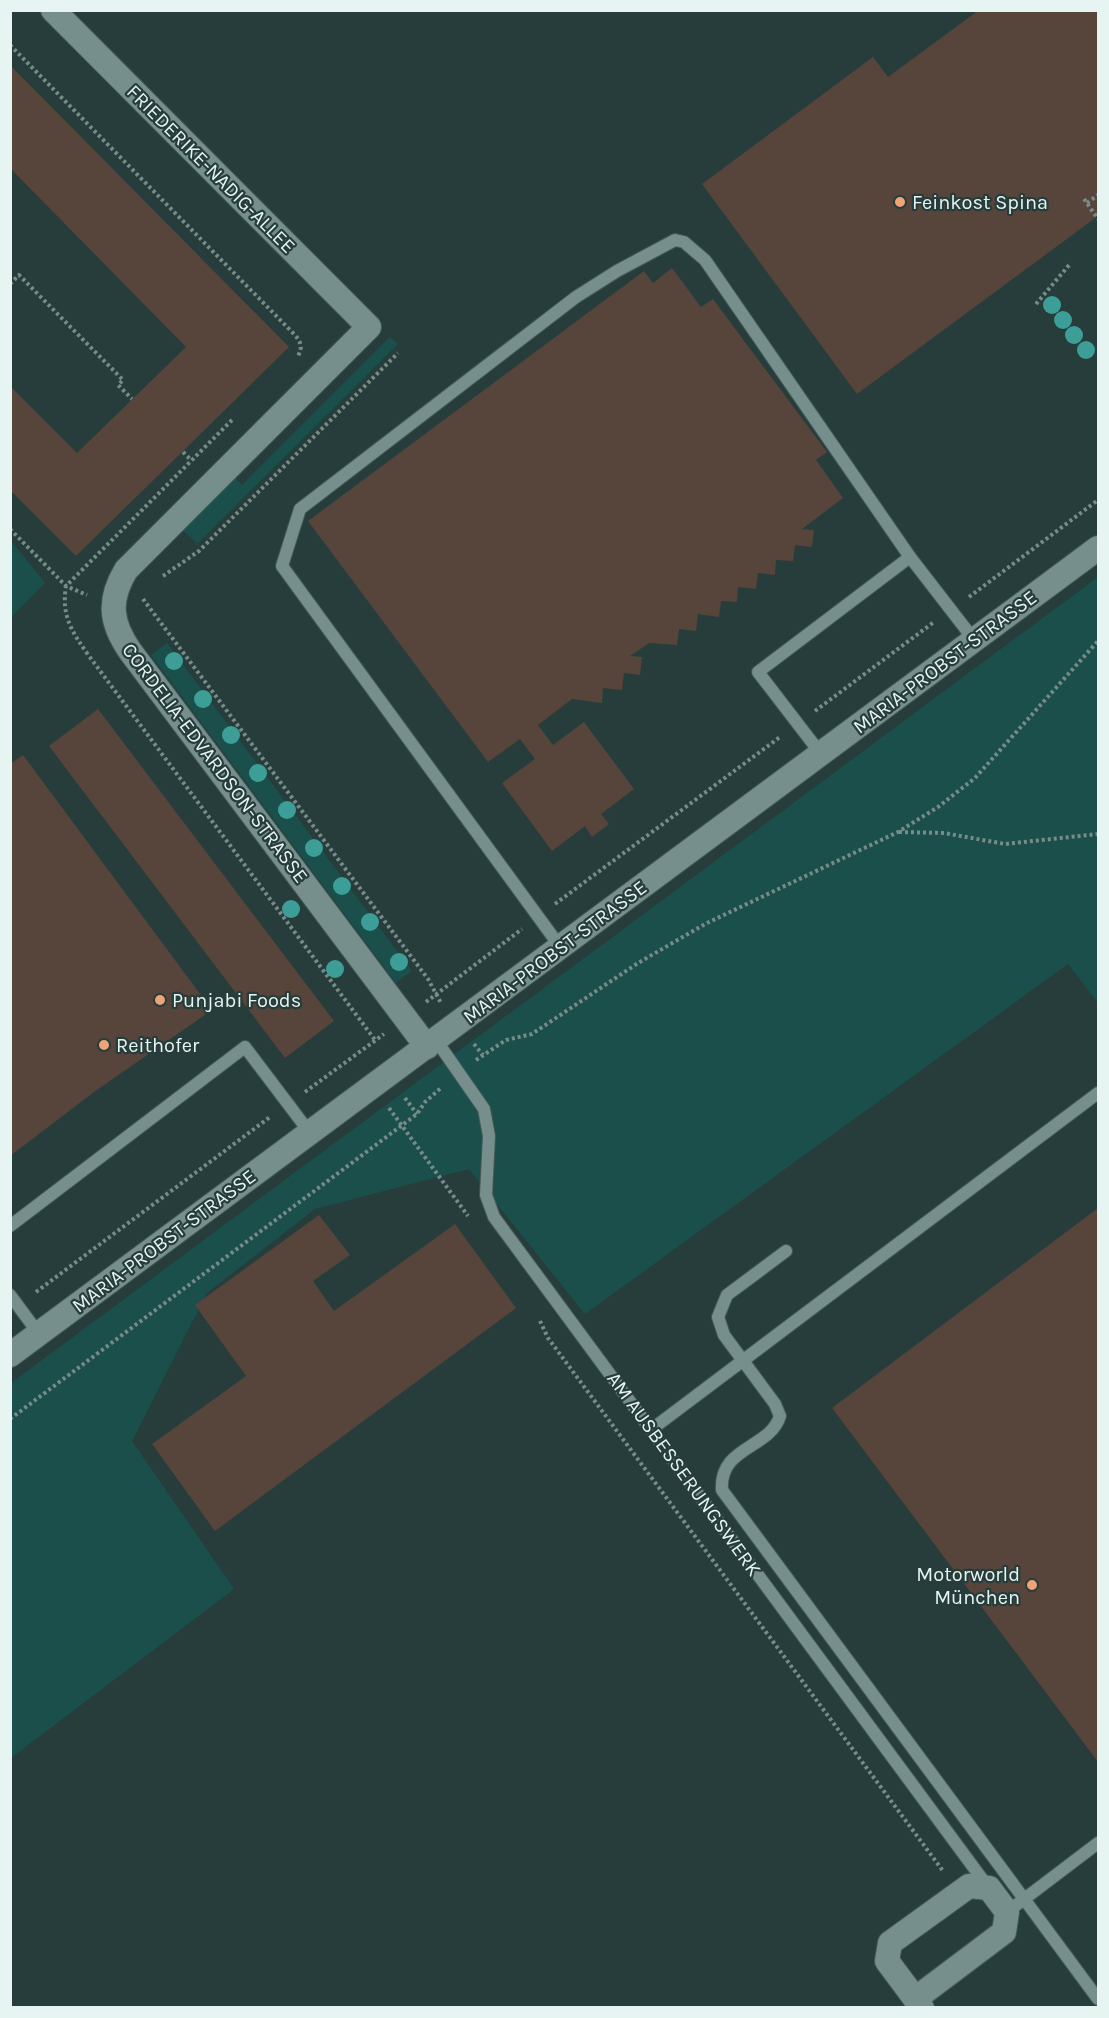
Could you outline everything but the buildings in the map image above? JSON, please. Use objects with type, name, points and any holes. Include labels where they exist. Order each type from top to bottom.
[{"type":"street","name":"FRIEDERIKE-NADIG-ALLEE","points":[[53,10],[369,327],[126,570],[116,588],[113,606]]},
{"type":"street","name":"MARIA-PROBST-STRASSE","points":[[10,1355],[1098,548]]},
{"type":"street","name":"CORDELIA-EDVARDSON-STRASSE","points":[[113,606],[118,632],[130,651],[431,1043]]},
{"type":"street","points":[[989,1888],[969,1886],[891,1943],[887,1961],[919,2003],[1004,1932],[1017,1905]]},
{"type":"street","name":"AM AUSBESSERUNGSWERK","points":[[989,1888],[1017,1905]]},
{"type":"lane","points":[[561,948],[282,566],[300,509],[576,297],[617,271],[675,240],[684,242],[705,260],[910,557],[975,641]]},
{"type":"lane","points":[[821,754],[758,672],[910,557]]},
{"type":"lane","name":"AM AUSBESSERUNGSWERK","points":[[431,1043],[460,1072],[484,1109],[489,1136],[486,1195],[494,1217],[989,1888]]},
{"type":"lane","points":[[10,1226],[245,1047],[310,1133]]},
{"type":"lane","points":[[652,1429],[1098,1093]]},
{"type":"lane","points":[[786,1251],[727,1295],[718,1317],[724,1335],[780,1416],[777,1426],[727,1464],[721,1476],[722,1490],[1017,1905],[1098,1999]]},
{"type":"lane","points":[[10,1295],[39,1335]]},
{"type":"lane","points":[[1017,1905],[1098,1843]]},
{"type":"path","points":[[1098,195],[1085,201],[1098,219]]},
{"type":"path","points":[[1036,304],[1070,264]]},
{"type":"path","points":[[10,284],[19,275],[123,380],[118,385],[132,399]]},
{"type":"path","points":[[153,583],[200,551],[398,353]]},
{"type":"path","points":[[183,452],[191,460]]},
{"type":"path","points":[[10,529],[66,586],[113,606]]},
{"type":"path","points":[[146,590],[143,599],[146,604],[428,979],[435,995]]},
{"type":"path","points":[[10,1419],[402,1125],[460,1072],[506,1040],[532,1034],[638,963],[707,923],[898,832],[939,807],[975,778],[1098,642]]},
{"type":"path","points":[[898,832],[944,833],[1005,844],[1098,834]]},
{"type":"path","points":[[373,1087],[472,1221]]},
{"type":"path","points":[[537,1312],[548,1338],[960,1893]]},
{"type":"shaded area","points":[[390,337],[398,344],[197,544],[182,529],[234,477],[242,485]]},
{"type":"shaded area","points":[[11,541],[45,583],[11,617]]},
{"type":"shaded area","points":[[1098,577],[1098,1003],[1068,964],[585,1314],[469,1169],[315,1209],[207,1293],[132,1441],[234,1589],[11,1758],[11,1383]]},
{"type":"shaded area","points":[[167,643],[412,971],[396,983],[151,655]]},
{"type":"place","name":"Feinkost Spina","points":[[900,202]]},
{"type":"place","name":"Punjabi Foods","points":[[160,1000]]},
{"type":"place","name":"Reithofer","points":[[104,1045]]},
{"type":"place","name":"Motorworld München","points":[[1032,1585]]}]
